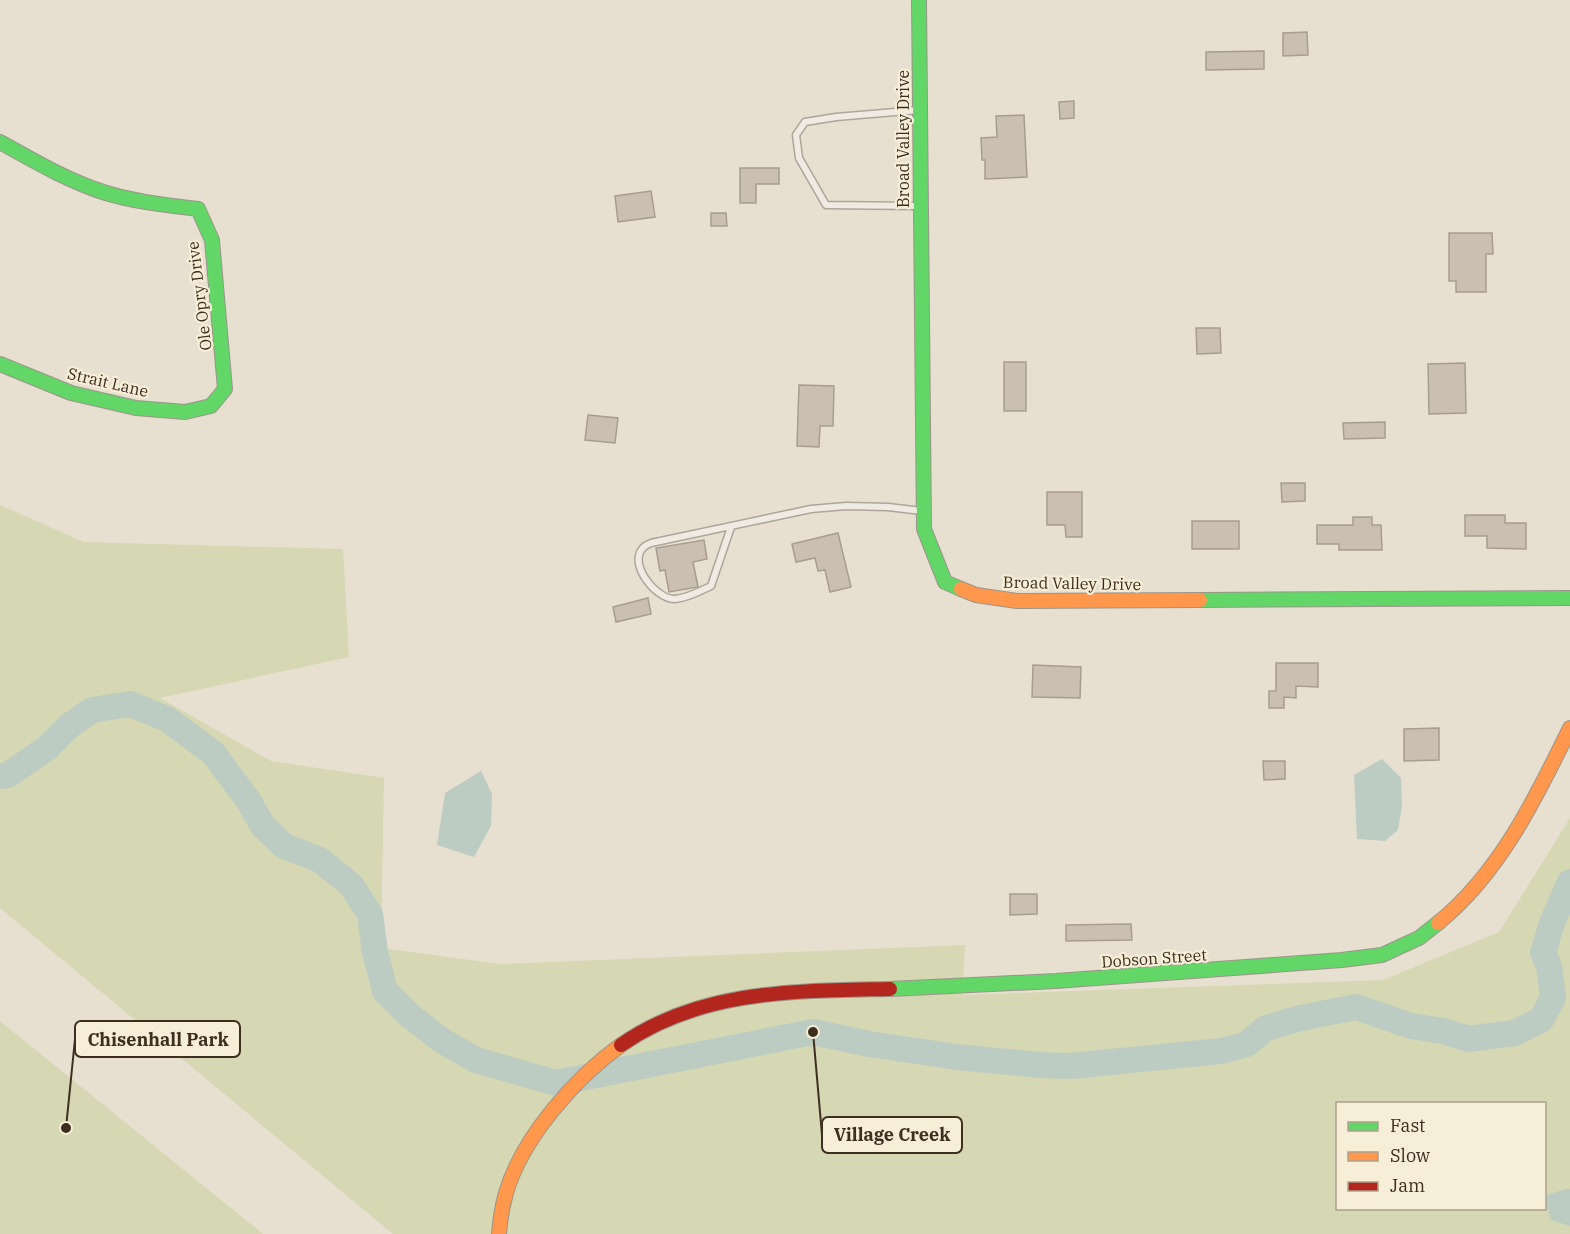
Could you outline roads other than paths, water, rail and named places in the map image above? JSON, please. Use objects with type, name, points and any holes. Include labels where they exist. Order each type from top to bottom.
[{"type":"street","name":"Broad Valley Drive","points":[[919,0],[922,511],[924,529],[945,582],[976,595],[1017,601],[1570,598]]},
{"type":"street","name":"Ole Opry Drive","points":[[0,142],[93,189],[159,205],[198,209],[212,240],[225,389],[211,406]]},
{"type":"street","name":"Strait Lane","points":[[0,364],[71,393],[136,408],[185,412],[211,406]]},
{"type":"street","name":"Dobson Street","points":[[499,1234],[499,1220],[513,1174],[551,1112],[588,1074],[633,1037],[717,1002],[756,994],[1140,977],[1342,960],[1359,961],[1395,950],[1430,931],[1480,881],[1498,858],[1529,808],[1570,728]]},
{"type":"lane","points":[[919,110],[805,122],[796,135],[799,158],[826,205],[920,206]]},
{"type":"lane","points":[[731,527],[711,586],[695,594],[674,599],[661,595],[648,582],[639,567],[638,555],[643,546],[811,509],[846,506],[922,511]]},
{"type":"waterway","points":[[0,776],[8,775],[47,748],[69,726],[92,710],[130,704],[167,719],[213,753],[248,800],[263,826],[284,846],[320,860],[351,885],[370,914],[375,952],[385,991],[409,1015],[441,1040],[476,1060],[556,1083],[813,1032],[869,1044],[957,1057],[1071,1066],[1221,1051],[1247,1044],[1266,1028],[1356,1007],[1411,1026],[1443,1031],[1469,1039],[1514,1033],[1541,1020],[1553,998],[1549,966],[1543,953],[1552,923],[1570,882]]},
{"type":"place","name":"Village Creek","points":[[813,1032]]},
{"type":"place","name":"Chisenhall Park","points":[[66,1128]]}]
